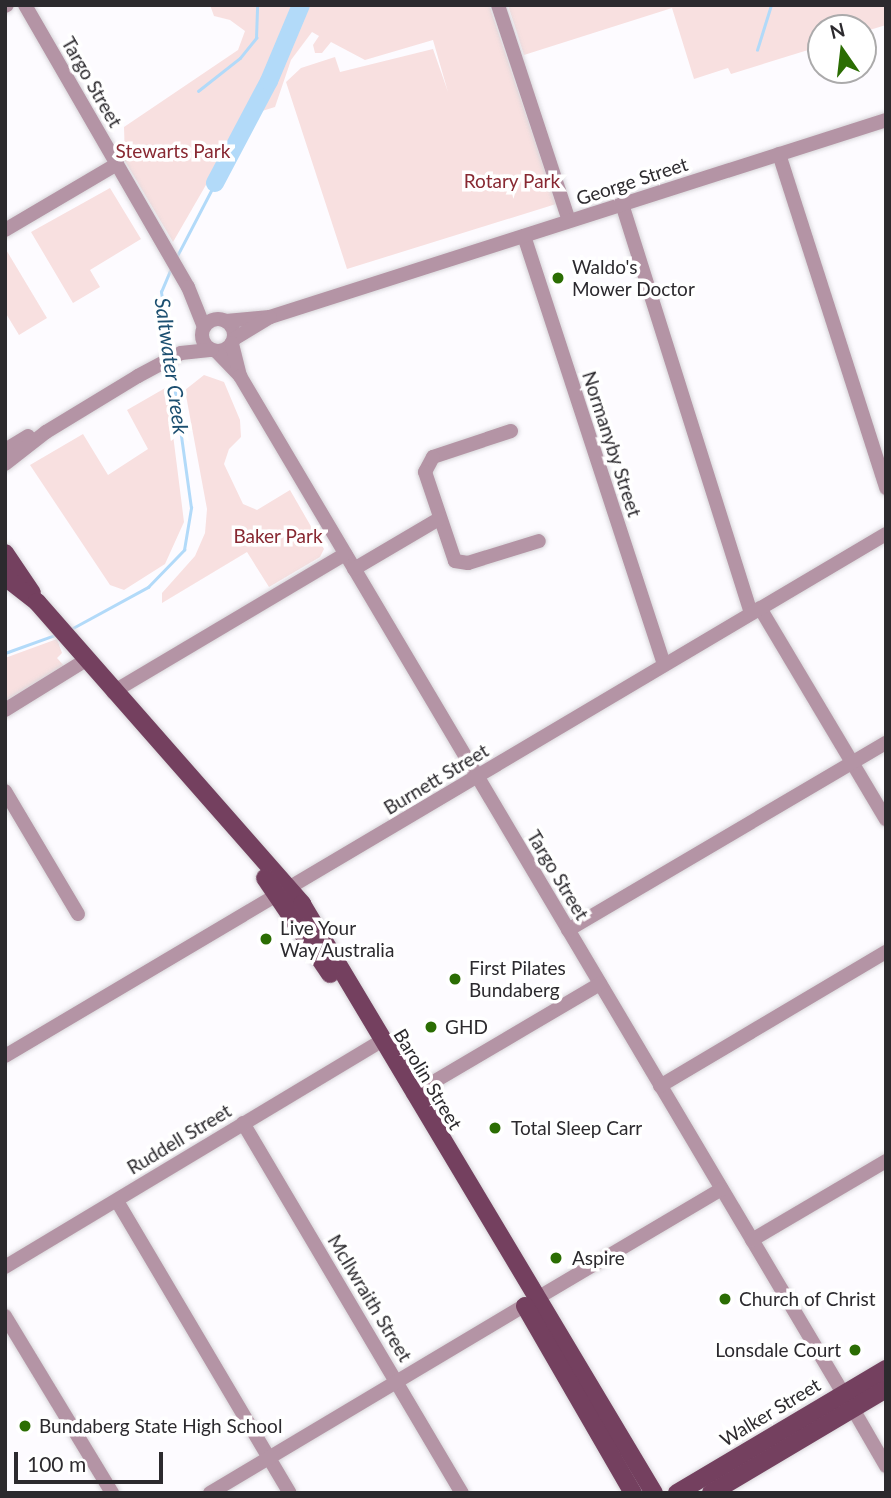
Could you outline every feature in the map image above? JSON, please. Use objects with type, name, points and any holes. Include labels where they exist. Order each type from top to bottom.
[{"type":"main road","name":"Barolin Street","points":[[5,553],[37,602],[284,891],[413,1094],[633,1493]]},
{"type":"main road","name":"Barolin Street","points":[[5,577],[37,602]]},
{"type":"main road","name":"Barolin Street","points":[[284,891],[530,1302],[654,1493]]},
{"type":"main road","name":"Walker Street","points":[[710,1493],[848,1401],[886,1369]]},
{"type":"main road","points":[[848,1401],[886,1380]]},
{"type":"main road","name":"Walker Street","points":[[677,1493],[773,1435],[804,1426],[848,1401],[886,1389]]},
{"type":"street","name":"Targo Street","points":[[25,5],[186,285],[204,330],[203,340],[240,376],[886,1466]]},
{"type":"street","points":[[498,5],[569,221]]},
{"type":"street","name":"George Street","points":[[204,330],[223,320],[270,317],[886,120]]},
{"type":"street","points":[[779,154],[886,488]]},
{"type":"street","points":[[5,230],[117,164]]},
{"type":"street","points":[[622,204],[756,611],[886,819]]},
{"type":"street","name":"Normanyby Street","points":[[524,236],[664,665]]},
{"type":"street","name":"Targo Street","points":[[186,285],[223,320],[233,341],[240,376]]},
{"type":"street","name":"George Street","points":[[214,350],[270,317]]},
{"type":"street","points":[[5,464],[46,432],[180,353],[204,330]]},
{"type":"street","points":[[180,353],[214,350]]},
{"type":"street","points":[[5,450],[33,433],[46,432]]},
{"type":"street","points":[[511,432],[429,460],[425,472],[450,554],[459,563],[539,541]]},
{"type":"street","points":[[354,569],[439,519]]},
{"type":"street","name":"Burnett Street","points":[[5,1056],[886,534]]},
{"type":"street","points":[[113,692],[345,554]]},
{"type":"street","points":[[5,710],[81,653]]},
{"type":"street","points":[[568,930],[886,743]]},
{"type":"street","points":[[5,791],[78,914]]},
{"type":"street","points":[[660,1086],[886,953]]},
{"type":"street","points":[[413,1094],[600,984]]},
{"type":"street","name":"Ruddell Street","points":[[5,1267],[374,1045]]},
{"type":"street","name":"McIlwraith Street","points":[[243,1123],[463,1493]]},
{"type":"street","points":[[752,1240],[886,1161]]},
{"type":"street","points":[[210,1493],[722,1189]]},
{"type":"street","points":[[117,1201],[290,1493]]},
{"type":"street","points":[[5,1316],[112,1493]]},
{"type":"green space","points":[[210,5],[489,5],[556,204],[347,269],[286,82],[301,68],[335,57],[340,72],[433,49],[448,92],[433,40],[365,60],[331,42],[322,53],[315,53],[313,45],[319,36],[312,32],[291,60],[275,107],[262,111],[289,52],[293,38],[285,36],[255,100],[173,242],[125,161],[124,127],[238,50],[245,31],[230,20],[214,16]]},
{"type":"green space","points":[[508,5],[886,5],[886,25],[877,28],[877,14],[807,14],[807,50],[731,74],[728,68],[694,79],[672,8],[524,55]]},
{"type":"green space","points":[[110,188],[141,239],[90,270],[100,287],[73,303],[31,232]]},
{"type":"green space","points":[[5,248],[47,318],[19,335],[5,312]]},
{"type":"green space","name":"Baker Park","points":[[204,375],[224,382],[240,420],[241,437],[229,449],[224,464],[243,504],[257,510],[290,490],[324,549],[320,557],[269,587],[247,552],[162,603],[162,593],[195,556],[205,533],[207,509],[185,390]]},
{"type":"green space","points":[[167,387],[184,522],[165,564],[124,590],[110,585],[30,465],[83,434],[108,475],[148,449],[127,410]]},
{"type":"green space","points":[[57,639],[62,653],[57,658],[65,667],[5,702],[5,658]]},
{"type":"waterway","points":[[198,91],[240,58],[256,38],[257,5]]},
{"type":"waterway","name":"Saltwater Creek","points":[[215,183],[269,81],[301,5]]},
{"type":"waterway","points":[[757,50],[771,5]]},
{"type":"waterway","name":"Saltwater Creek","points":[[177,256],[215,183]]},
{"type":"waterway","name":"Saltwater Creek","points":[[170,353],[161,292],[171,268]]},
{"type":"waterway","name":"Saltwater Creek","points":[[71,629],[148,587],[184,550],[191,508],[171,363]]},
{"type":"waterway","name":"Saltwater Creek","points":[[5,653],[55,635]]},
{"type":"place","name":"Waldo's Mower Doctor","points":[[558,278]]},
{"type":"place","name":"Live Your Way Australia","points":[[266,939]]},
{"type":"place","name":"First Pilates Bundaberg","points":[[455,979]]},
{"type":"place","name":"GHD","points":[[431,1027]]},
{"type":"place","name":"Total Sleep Carr","points":[[495,1128]]},
{"type":"place","name":"Aspire","points":[[556,1258]]},
{"type":"place","name":"Church of Christ","points":[[725,1299]]},
{"type":"place","name":"Lonsdale Court","points":[[855,1350]]},
{"type":"place","name":"Bundaberg State High School","points":[[25,1426]]},
{"type":"park label","name":"Stewarts Park","points":[[173,151]]},
{"type":"park label","name":"Rotary Park","points":[[512,181]]}]
